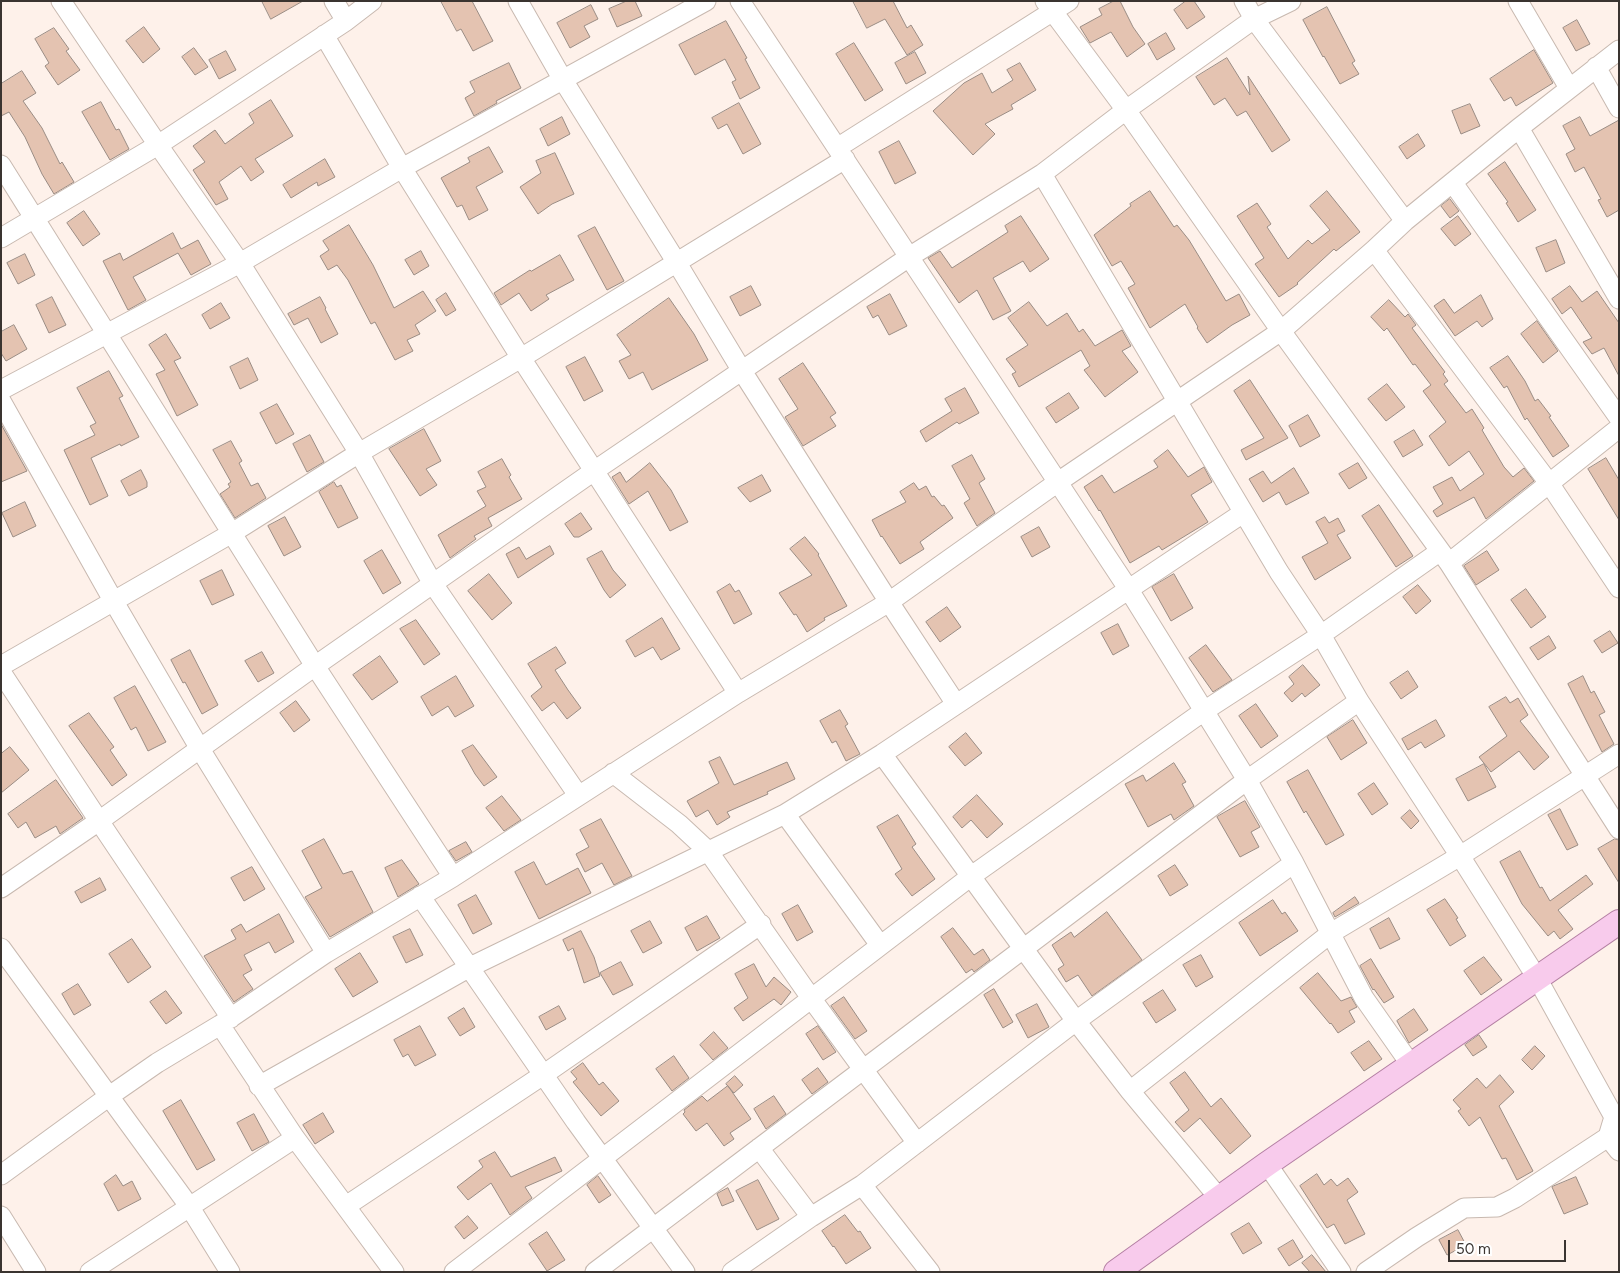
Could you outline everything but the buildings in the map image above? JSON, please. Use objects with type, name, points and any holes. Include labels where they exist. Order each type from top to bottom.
[{"type":"main road","points":[[1116,1272],[1267,1164],[1619,922]]},
{"type":"street","points":[[334,1],[346,20]]},
{"type":"street","points":[[1,238],[158,145],[372,1]]},
{"type":"street","points":[[518,1],[563,80],[742,371],[956,704]]},
{"type":"street","points":[[1,390],[240,263],[402,168],[706,1]]},
{"type":"street","points":[[740,1],[1129,590],[1248,780],[1294,863],[1364,998],[1411,1065]]},
{"type":"street","points":[[1,666],[232,533],[359,453],[521,358],[677,263],[841,154],[1048,6],[1069,1]]},
{"type":"street","points":[[1244,1],[1254,19],[1405,221]]},
{"type":"street","points":[[1,888],[99,821],[315,666],[594,471],[909,257],[1042,174],[1126,110],[1254,19],[1291,1]]},
{"type":"street","points":[[1518,1],[1569,88]]},
{"type":"street","points":[[64,2],[158,145],[240,263],[359,453],[433,584],[578,796]]},
{"type":"street","points":[[1048,6],[1126,110],[1281,332],[1444,558],[1619,829]]},
{"type":"street","points":[[324,35],[402,168],[521,358],[738,693]]},
{"type":"street","points":[[1,1175],[157,1063],[225,1021],[326,953],[453,877],[738,693],[889,602],[1058,482],[1281,332],[1405,221],[1569,88],[1619,50]]},
{"type":"street","points":[[1596,67],[1619,108]]},
{"type":"street","points":[[1519,128],[1619,299]]},
{"type":"street","points":[[1,165],[315,666],[453,877]]},
{"type":"street","points":[[1042,174],[1243,513],[1321,635],[1359,701],[1460,856],[1536,978],[1616,1116],[1613,1144],[1497,1207],[1464,1208],[1417,1237],[1368,1271]]},
{"type":"street","points":[[1453,183],[1619,418]]},
{"type":"street","points":[[1374,250],[1549,483],[1619,588]]},
{"type":"street","points":[[1,401],[114,602],[200,749],[326,953]]},
{"type":"street","points":[[454,1272],[970,877],[1204,711],[1444,558],[1549,483],[1619,428]]},
{"type":"street","points":[[259,1086],[468,968],[784,814],[882,754],[1243,513]]},
{"type":"street","points":[[1,672],[99,821],[225,1021],[259,1086],[394,1272]]},
{"type":"street","points":[[595,1272],[1248,780],[1359,701]]},
{"type":"street","points":[[882,754],[1076,1021],[1130,1091],[1219,1198]]},
{"type":"street","points":[[1130,1091],[1331,933],[1460,856],[1619,754]]},
{"type":"street","points":[[613,774],[678,824],[708,851],[761,924],[810,998],[917,1143]]},
{"type":"street","points":[[784,814],[880,945]]},
{"type":"street","points":[[734,1271],[862,1184],[1076,1021],[1294,863]]},
{"type":"street","points":[[420,896],[543,1075],[685,1272]]},
{"type":"street","points":[[346,1206],[543,1075],[761,924]]},
{"type":"street","points":[[1,948],[189,1206],[230,1272]]},
{"type":"street","points":[[90,1272],[295,1138]]},
{"type":"street","points":[[759,1148],[811,1217]]},
{"type":"street","points":[[1267,1164],[1341,1272]]},
{"type":"street","points":[[862,1184],[930,1272]]},
{"type":"street","points":[[1,1216],[36,1272]]}]
